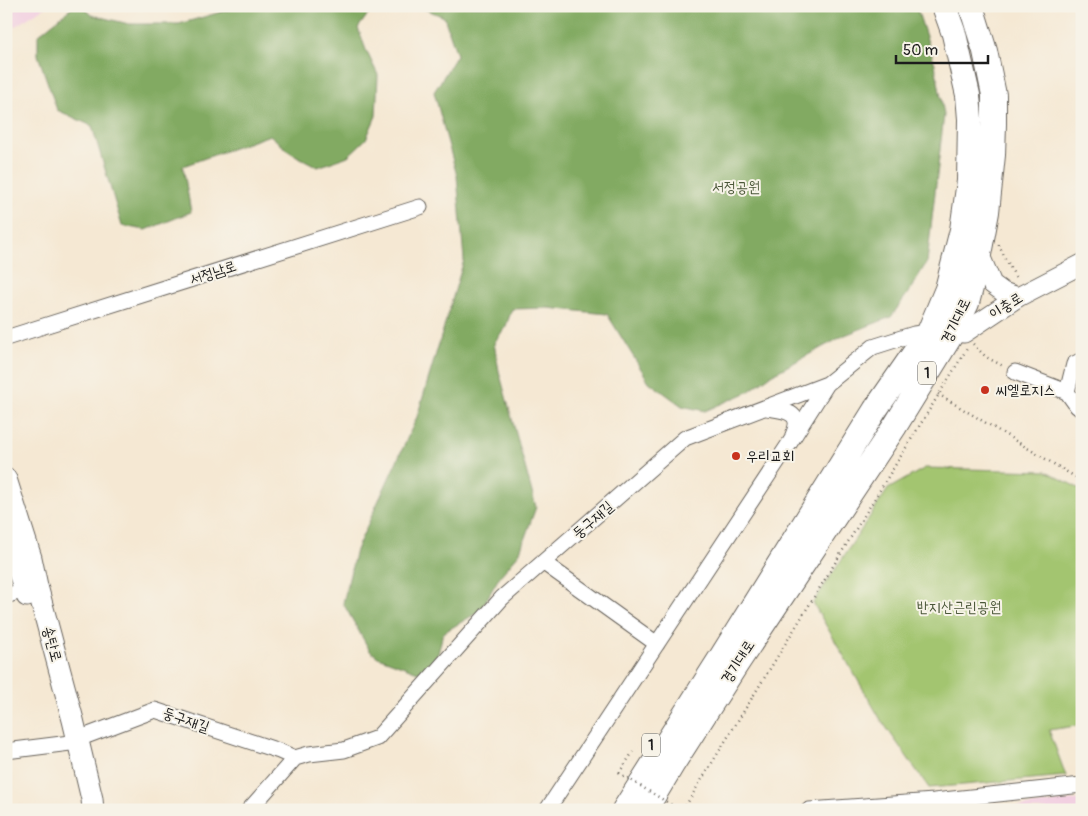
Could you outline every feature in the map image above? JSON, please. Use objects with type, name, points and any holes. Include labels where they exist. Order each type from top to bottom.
[{"type":"main road","name":"경기대로","points":[[645,810],[672,765],[709,691],[874,410],[929,332],[948,289],[962,230],[969,181],[970,119],[968,94],[954,34],[944,6]]},
{"type":"main road","name":"경기대로","points":[[624,810],[959,333],[979,253],[993,155],[994,95],[985,51],[971,6]]},
{"type":"main road","name":"송탄로","points":[[6,479],[31,558],[23,591]]},
{"type":"main road","name":"송탄로","points":[[6,535],[74,741],[92,799],[93,810]]},
{"type":"main road","name":"경기대로","points":[[611,810],[639,762],[678,710],[709,691]]},
{"type":"main road","name":"경기대로","points":[[657,810],[706,732],[709,691]]},
{"type":"main road","name":"송탄로","points":[[74,741],[83,810]]},
{"type":"street","name":"서정남로","points":[[6,338],[420,208]]},
{"type":"street","points":[[979,253],[992,284],[1003,292],[1018,297]]},
{"type":"street","name":"이충로","points":[[959,333],[1018,297],[1082,264]]},
{"type":"street","points":[[929,332],[941,330],[959,333]]},
{"type":"street","name":"둥구재길","points":[[6,750],[74,741],[155,710],[295,758],[309,754],[344,750],[377,738],[502,598],[685,438],[827,384],[874,347],[914,334],[929,332]]},
{"type":"street","points":[[1067,392],[1074,364],[1082,360]]},
{"type":"street","points":[[1015,372],[1067,392],[1082,410]]},
{"type":"street","points":[[547,810],[827,384]]},
{"type":"street","points":[[765,408],[788,411],[795,418],[797,427],[789,444]]},
{"type":"street","points":[[544,563],[657,644]]},
{"type":"street","points":[[257,807],[295,758]]},
{"type":"street","points":[[809,810],[935,805],[1082,785]]},
{"type":"path","points":[[959,333],[986,357],[1015,372]]},
{"type":"path","points":[[934,392],[1082,481]]},
{"type":"path","points":[[633,752],[619,773],[680,810]]},
{"type":"shaded area","points":[[6,6],[47,6],[6,32]]},
{"type":"shaded area","points":[[1082,799],[1082,810],[993,810]]},
{"type":"green space","points":[[74,6],[82,6],[92,15],[129,24],[179,24],[242,6],[374,6],[358,28],[378,75],[376,116],[366,139],[348,156],[318,167],[291,153],[270,135],[183,166],[191,212],[146,230],[122,226],[92,126],[57,110],[38,55],[38,35]]},
{"type":"green space","name":"서정공원","points":[[418,6],[916,6],[935,64],[944,115],[927,262],[891,317],[845,335],[771,375],[748,392],[705,411],[682,406],[649,382],[607,314],[548,308],[512,309],[506,326],[494,343],[499,371],[536,507],[519,554],[500,576],[480,611],[443,633],[438,654],[423,674],[378,657],[370,651],[343,603],[356,550],[417,417],[464,260],[457,176],[434,92],[457,55],[444,17]]},
{"type":"green space","name":"반지산근린공원","points":[[925,468],[1046,471],[1082,490],[1082,725],[1049,730],[1066,776],[929,788],[881,720],[813,603],[888,489]]},
{"type":"place","name":"씨엘로지스","points":[[985,390]]},
{"type":"place","name":"우리교회","points":[[736,456]]}]
